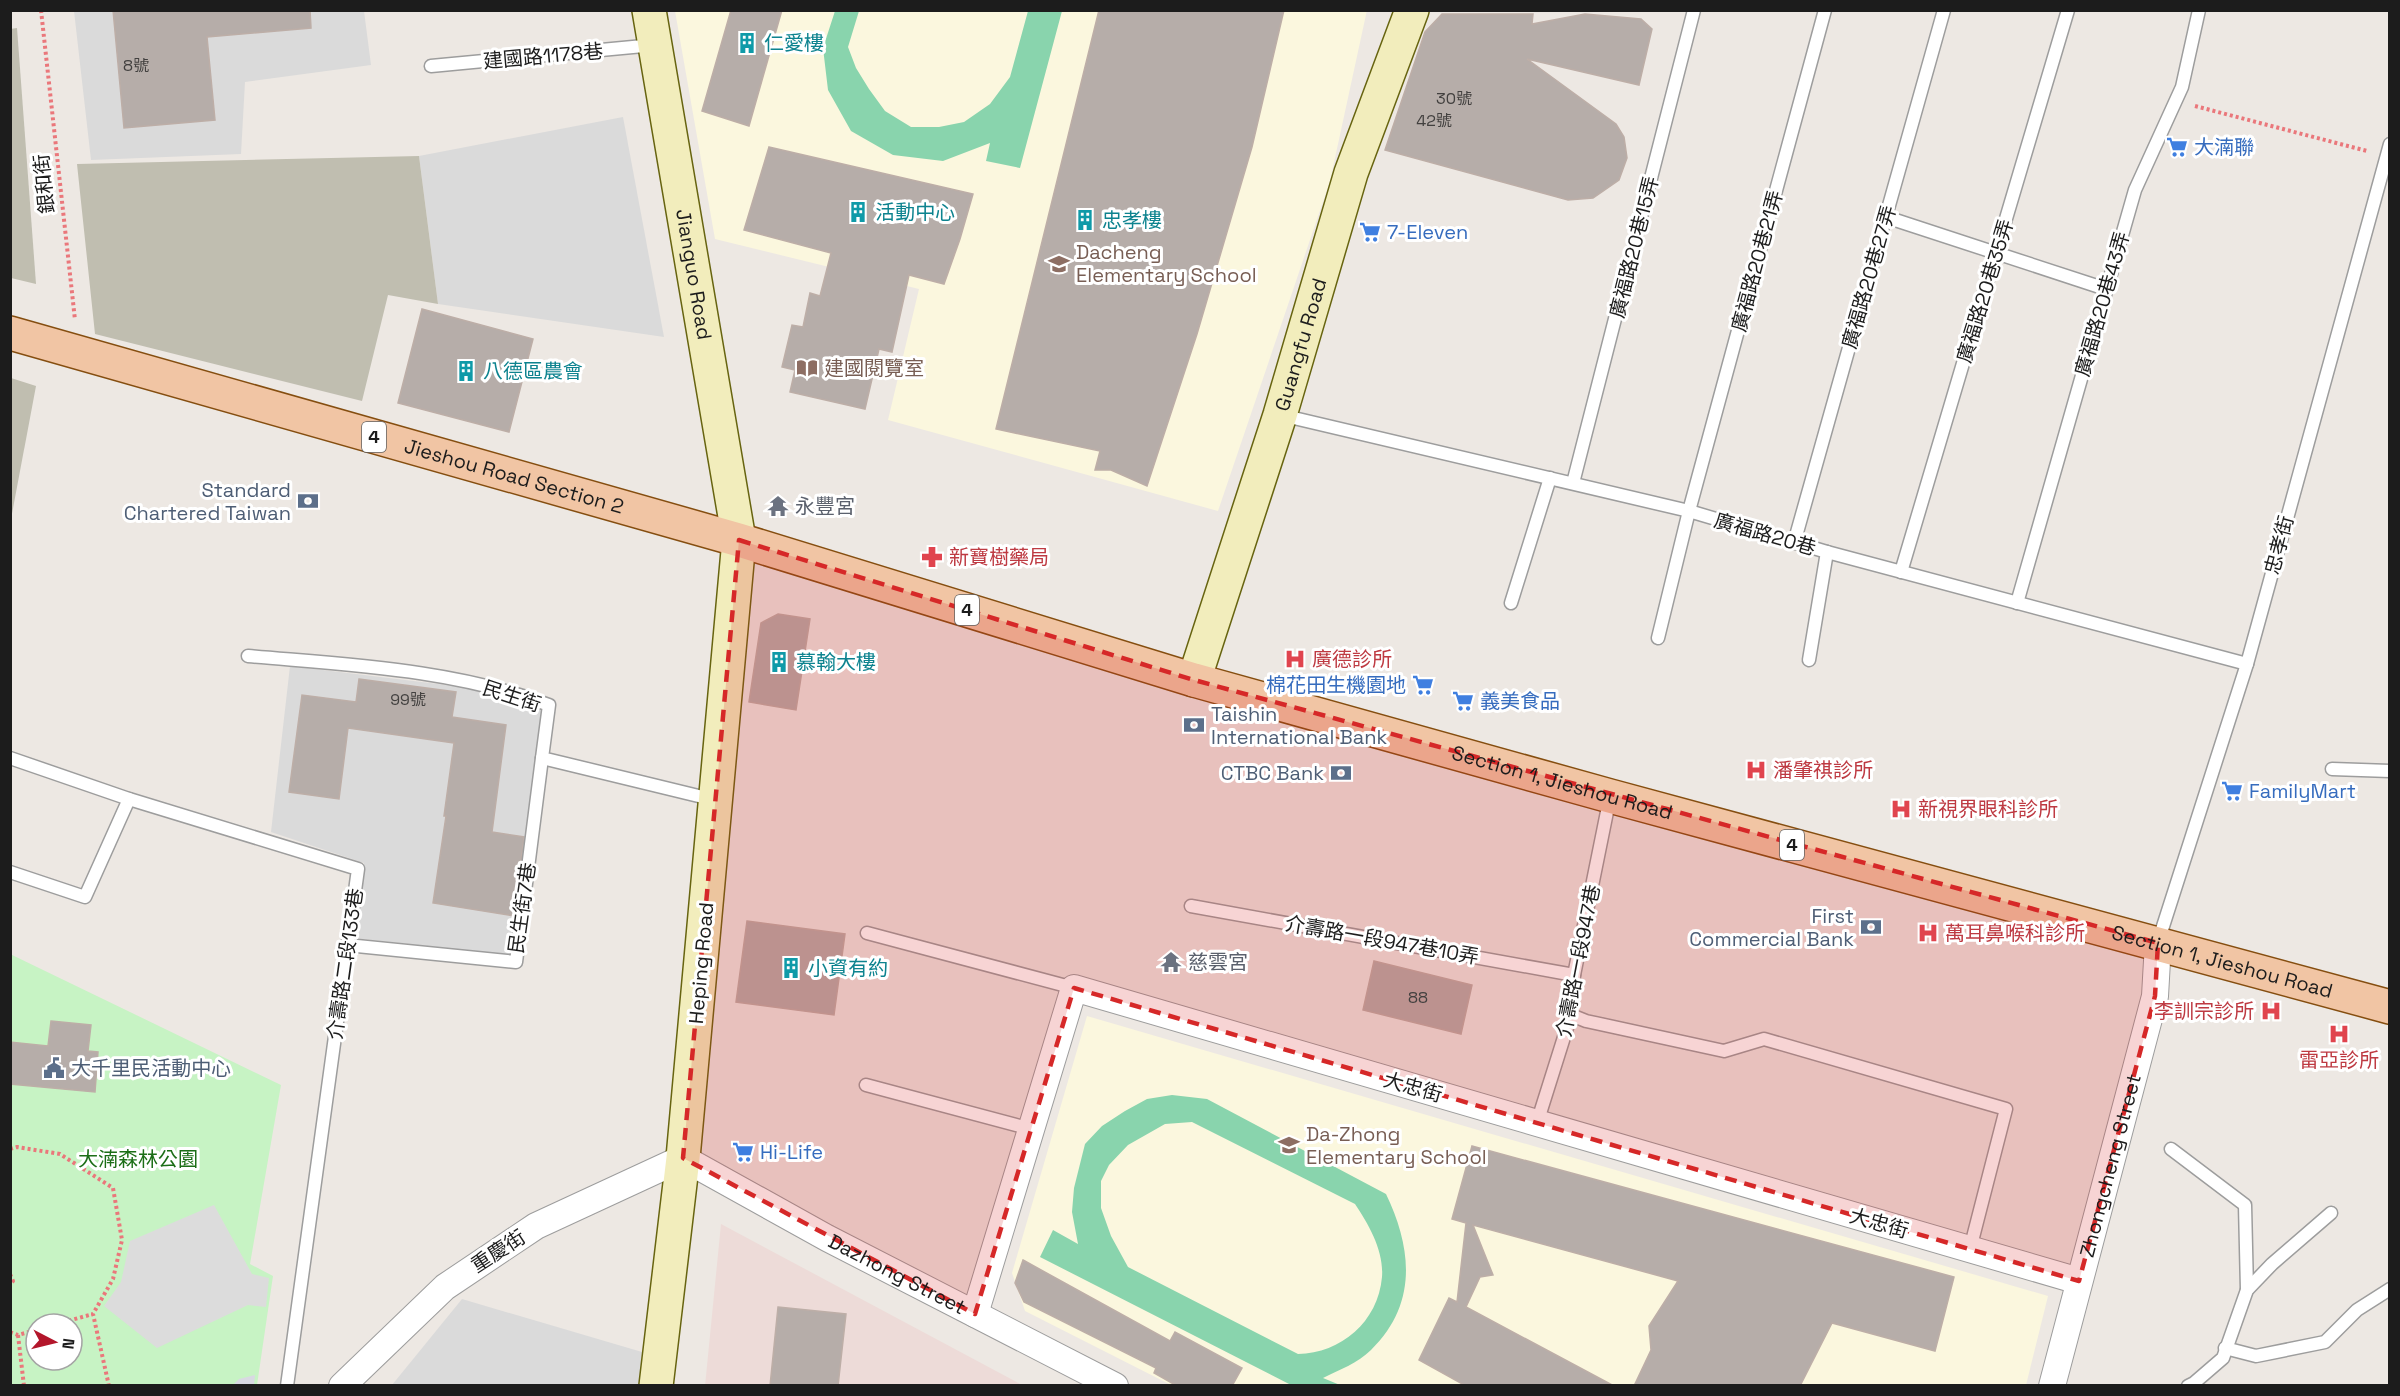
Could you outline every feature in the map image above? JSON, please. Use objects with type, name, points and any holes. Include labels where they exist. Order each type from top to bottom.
[{"type":"main road","name":"Jieshou Road Section 2","points":[[10,333],[739,540]]},
{"type":"main road","name":"Section 1, Jieshou Road","points":[[739,540],[1194,680],[1610,796],[2390,1007]]},
{"type":"street","name":"Jianguo Road","points":[[649,10],[739,540]]},
{"type":"street","name":"Guangfu Road","points":[[1194,680],[1280,415],[1351,173],[1412,10]]},
{"type":"street","name":"Heping Road","points":[[656,1386],[683,1158],[739,540]]},
{"type":"street","name":"Zhongcheng Street","points":[[2058,1384],[2079,1281],[2155,996],[2158,943]]},
{"type":"street","name":"大忠街","points":[[1074,988],[2079,1281]]},
{"type":"street","points":[[975,1314],[1074,988]]},
{"type":"street","name":"Dazhong Street","points":[[683,1158],[827,1238],[1115,1386]]},
{"type":"street","name":"重慶街","points":[[342,1386],[444,1287],[536,1226],[683,1158]]},
{"type":"lane","name":"廣福路20巷15弄","points":[[1573,483],[1694,10]]},
{"type":"lane","name":"廣福路20巷21弄","points":[[1658,638],[1689,511],[1825,10]]},
{"type":"lane","name":"廣福路20巷27弄","points":[[1794,543],[1944,10]]},
{"type":"lane","name":"廣福路20巷35弄","points":[[1901,572],[2068,10]]},
{"type":"lane","name":"廣福路20巷43弄","points":[[2017,603],[2134,190],[2182,87],[2199,10]]},
{"type":"lane","name":"建國路1178巷","points":[[431,66],[655,45]]},
{"type":"lane","name":"忠孝街","points":[[2158,943],[2247,664],[2388,150]]},
{"type":"lane","points":[[1886,218],[2106,289]]},
{"type":"lane","name":"廣福路20巷","points":[[1280,415],[1689,511],[1794,543],[2247,664]]},
{"type":"lane","points":[[1511,603],[1550,478]]},
{"type":"lane","points":[[1809,660],[1827,552]]},
{"type":"lane","name":"民生街","points":[[248,656],[418,672],[514,692],[549,705],[542,758]]},
{"type":"lane","name":"介壽路二段133巷","points":[[10,758],[129,799],[358,869],[287,1386]]},
{"type":"lane","points":[[542,758],[716,801]]},
{"type":"lane","name":"民生街7巷","points":[[347,945],[516,962],[542,758]]},
{"type":"lane","points":[[2332,769],[2390,771]]},
{"type":"lane","name":"介壽路一段947巷","points":[[1537,1123],[1571,1015],[1574,975],[1610,796]]},
{"type":"lane","points":[[10,872],[85,897],[129,799]]},
{"type":"lane","name":"介壽路一段947巷10弄","points":[[1191,906],[1574,975]]},
{"type":"lane","points":[[867,933],[1074,988]]},
{"type":"lane","points":[[1571,1015],[1586,1021],[1724,1051],[1764,1039],[2006,1109],[1970,1249]]},
{"type":"lane","points":[[866,1085],[1031,1129]]},
{"type":"lane","points":[[2171,1149],[2245,1205],[2247,1290],[2223,1358],[2188,1386]]},
{"type":"lane","points":[[2247,1290],[2272,1264],[2331,1213]]},
{"type":"lane","points":[[2225,1348],[2256,1356],[2325,1342],[2357,1310],[2390,1289]]},
{"type":"path","name":"銀和街","points":[[41,10],[78,353]]},
{"type":"path","points":[[2176,101],[2388,150]]},
{"type":"path","points":[[10,1149],[17,1147],[60,1154],[113,1188],[122,1240],[113,1279],[93,1314],[109,1386]]},
{"type":"path","points":[[10,1274],[13,1281],[10,1284]]},
{"type":"path","points":[[84,1316],[93,1314]]},
{"type":"path","points":[[10,1332],[18,1335],[24,1333]]},
{"type":"path","points":[[18,1335],[24,1386]]},
{"type":"highlighted area","points":[[739,540],[1194,680],[2158,943],[2155,996],[2079,1281],[1074,988],[975,1314],[683,1158]]},
{"type":"shaded area","name":"Dacheng Elementary School","points":[[1367,10],[1330,181],[1218,511],[888,420],[919,289],[715,239],[675,11]]},
{"type":"shaded area","points":[[74,11],[364,11],[371,65],[245,82],[241,154],[91,160]]},
{"type":"shaded area","points":[[17,28],[36,284],[11,278],[10,29]]},
{"type":"shaded area","points":[[623,117],[664,337],[438,304],[419,156]]},
{"type":"shaded area","points":[[419,156],[438,304],[388,295],[362,401],[95,334],[77,164]]},
{"type":"shaded area","points":[[10,378],[36,386],[11,519]]},
{"type":"shaded area","points":[[290,666],[545,697],[512,955],[353,938],[364,863],[271,832]]},
{"type":"shaded area","name":"Da-Zhong Elementary School","points":[[1087,1016],[2048,1296],[2026,1385],[1173,1386],[1025,1311],[1012,1273]]},
{"type":"shaded area","points":[[214,1205],[252,1274],[269,1278],[266,1307],[248,1305],[157,1348],[104,1306],[121,1282],[130,1241]]},
{"type":"shaded area","points":[[721,1224],[1022,1385],[705,1386]]},
{"type":"shaded area","points":[[462,1299],[642,1352],[639,1385],[392,1385]]},
{"type":"shaded area","points":[[255,1375],[254,1385],[233,1385],[239,1379]]},
{"type":"green space","points":[[835,11],[859,11],[848,47],[856,68],[885,111],[911,127],[939,127],[964,122],[990,104],[1010,77],[1028,11],[1062,11],[1020,168],[986,161],[990,143],[943,161],[893,155],[851,131],[828,90],[823,48]]},
{"type":"green space","name":"大湳森林公園","points":[[10,954],[281,1085],[250,1264],[273,1276],[257,1385],[11,1385]]},
{"type":"green space","points":[[1172,1095],[1207,1099],[1386,1194],[1395,1214],[1405,1255],[1406,1275],[1403,1295],[1397,1314],[1371,1350],[1323,1378],[1340,1385],[1291,1385],[1040,1257],[1053,1230],[1078,1244],[1072,1212],[1074,1188],[1085,1144],[1102,1126],[1147,1099]],"holes":[[[1192,1122],[1355,1204],[1370,1229],[1381,1258],[1382,1277],[1379,1293],[1373,1308],[1355,1332],[1329,1348],[1298,1354],[1128,1267],[1111,1236],[1101,1208],[1101,1181],[1109,1165],[1128,1145],[1165,1124]]]},
{"type":"building","points":[[113,10],[310,10],[311,28],[207,37],[215,120],[124,128]]},
{"type":"building","name":"仁愛樓","points":[[731,10],[782,10],[749,126],[702,111]]},
{"type":"building","points":[[1099,10],[1284,10],[1252,147],[1197,334],[1147,486],[1111,470],[1095,470],[1100,451],[996,429]]},
{"type":"building","points":[[1442,14],[1533,14],[1532,24],[1585,14],[1641,19],[1652,29],[1639,85],[1527,59],[1616,124],[1624,137],[1627,158],[1619,180],[1593,198],[1568,200],[1385,150],[1425,32]]},
{"type":"building","name":"活動中心","points":[[769,147],[973,194],[944,284],[909,275],[892,352],[879,349],[865,409],[790,392],[795,370],[782,367],[792,325],[803,327],[810,293],[820,296],[831,253],[744,230]]},
{"type":"building","name":"八德區農會","points":[[422,309],[533,339],[509,432],[398,403]]},
{"type":"building","name":"慕翰大樓","points":[[778,614],[810,619],[796,710],[749,702],[761,623]]},
{"type":"building","points":[[359,679],[456,692],[452,717],[506,725],[492,832],[524,837],[514,916],[433,903],[454,743],[348,728],[339,799],[289,792],[302,695],[356,702]]},
{"type":"building","name":"小資有約","points":[[747,921],[845,934],[834,1015],[736,1002]]},
{"type":"building","points":[[1374,961],[1472,985],[1461,1034],[1363,1010]]},
{"type":"building","name":"大千里民活動中心","points":[[51,1021],[91,1025],[88,1051],[98,1052],[95,1092],[10,1084],[10,1042],[48,1046]]},
{"type":"building","points":[[1472,1146],[1954,1277],[1935,1351],[1832,1323],[1800,1386],[1634,1386],[1651,1350],[1649,1326],[1678,1281],[1473,1225],[1493,1275],[1480,1277],[1466,1307],[1614,1386],[1466,1386],[1419,1360],[1449,1298],[1457,1302],[1466,1223],[1452,1219]]},
{"type":"building","points":[[1023,1260],[1170,1341],[1175,1332],[1242,1368],[1232,1386],[1177,1386],[1154,1373],[1156,1368],[1024,1302],[1015,1283]]},
{"type":"building","points":[[778,1307],[846,1314],[838,1386],[770,1386]]},
{"type":"place","name":"仁愛樓","points":[[747,43]]},
{"type":"place","name":"大湳聯","points":[[2177,147]]},
{"type":"place","name":"活動中心","points":[[858,212]]},
{"type":"place","name":"忠孝樓","points":[[1085,220]]},
{"type":"place","name":"7-Eleven","points":[[1370,232]]},
{"type":"place","name":"Dacheng Elementary School","points":[[1059,264]]},
{"type":"place","name":"建國閱覽室","points":[[807,368]]},
{"type":"place","name":"八德區農會","points":[[466,371]]},
{"type":"place","name":"Standard Chartered Taiwan","points":[[308,501]]},
{"type":"place","name":"永豐宮","points":[[778,506]]},
{"type":"place","name":"新寶樹藥局","points":[[932,557]]},
{"type":"place","name":"廣德診所","points":[[1295,659]]},
{"type":"place","name":"慕翰大樓","points":[[779,662]]},
{"type":"place","name":"棉花田生機園地","points":[[1423,685]]},
{"type":"place","name":"義美食品","points":[[1463,701]]},
{"type":"place","name":"Taishin International Bank","points":[[1194,725]]},
{"type":"place","name":"潘肇祺診所","points":[[1756,770]]},
{"type":"place","name":"CTBC Bank","points":[[1341,773]]},
{"type":"place","name":"FamilyMart","points":[[2232,791]]},
{"type":"place","name":"新視界眼科診所","points":[[1901,809]]},
{"type":"place","name":"First Commercial Bank","points":[[1871,927]]},
{"type":"place","name":"萬耳鼻喉科診所","points":[[1928,933]]},
{"type":"place","name":"慈雲宮","points":[[1171,962]]},
{"type":"place","name":"小資有約","points":[[791,968]]},
{"type":"place","name":"李訓宗診所","points":[[2271,1011]]},
{"type":"place","name":"雷亞診所","points":[[2339,1034]]},
{"type":"place","name":"大千里民活動中心","points":[[54,1068]]},
{"type":"place","name":"Da-Zhong Elementary School","points":[[1289,1145]]},
{"type":"place","name":"Hi-Life","points":[[743,1152]]}]
